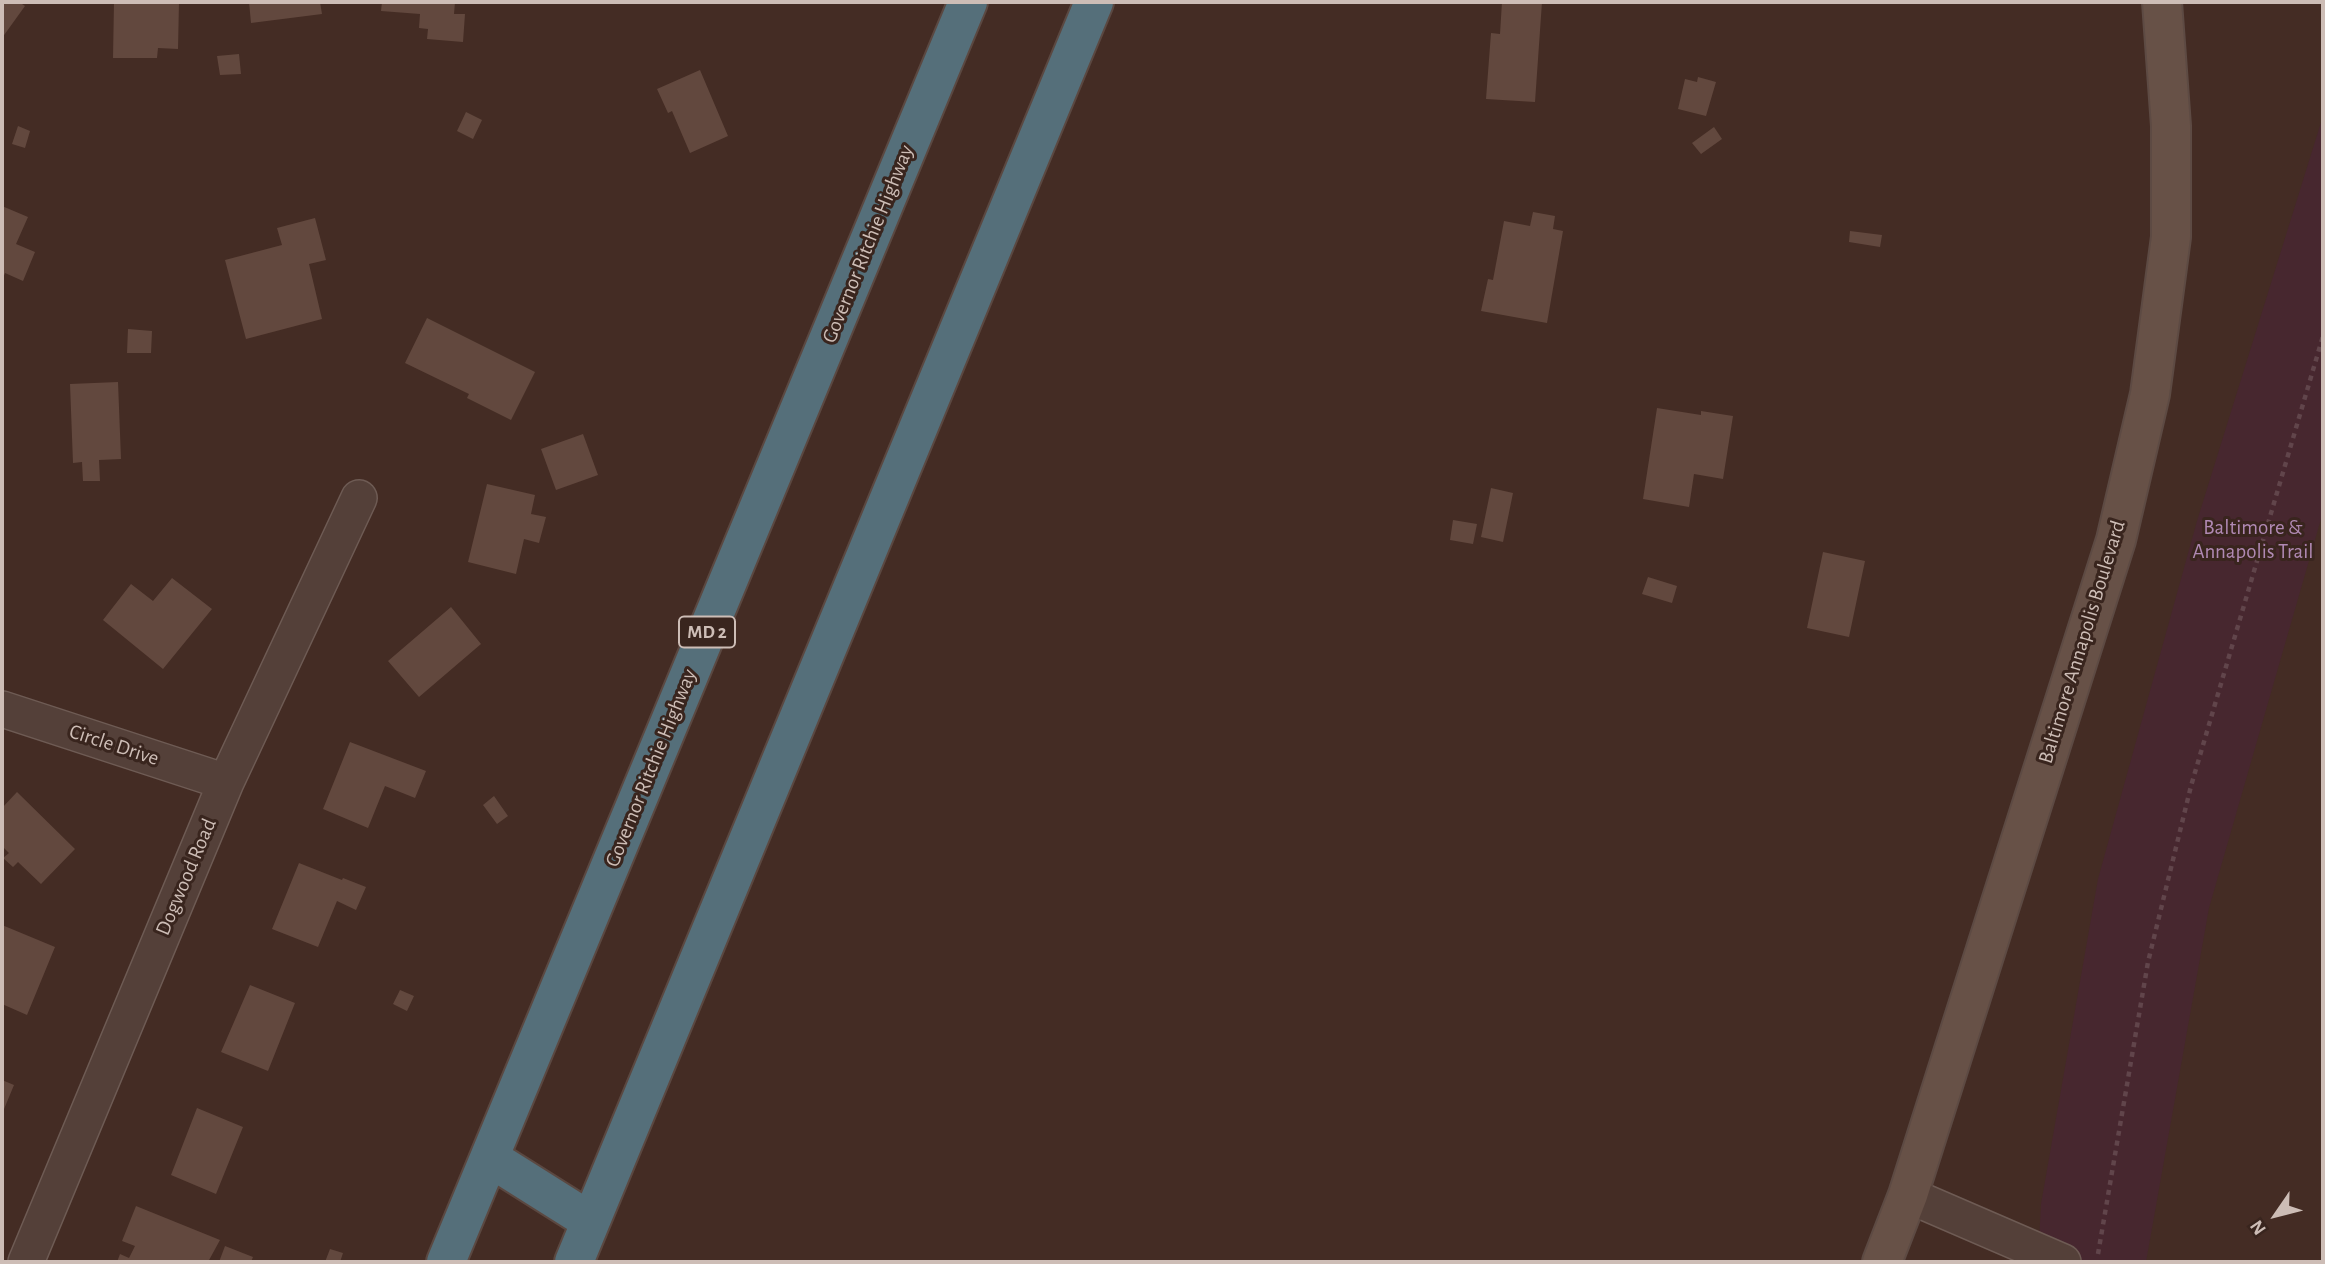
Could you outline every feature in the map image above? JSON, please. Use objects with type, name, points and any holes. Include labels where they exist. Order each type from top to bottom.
[{"type":"highway","name":"Governor Ritchie Highway","points":[[446,1262],[968,2]]},
{"type":"highway","points":[[574,1262],[1094,2]]},
{"type":"highway","points":[[490,1158],[590,1221]]},
{"type":"street","name":"Baltimore Annapolis Boulevard","points":[[1882,1262],[1908,1195],[2116,540],[2150,394],[2171,237],[2171,126],[2162,2]]},
{"type":"street","name":"Dogwood Road","points":[[26,1262],[226,782],[359,498]]},
{"type":"street","name":"Circle Drive","points":[[2,709],[226,782]]},
{"type":"street","points":[[1908,1195],[2063,1262]]},
{"type":"path","points":[[2097,1262],[2148,962],[2184,813],[2323,336]]},
{"type":"green space","name":"Baltimore & Annapolis Trail","points":[[2323,116],[2323,512],[2209,908],[2146,1262],[2038,1262],[2041,1204],[2098,879],[2197,521]]},
{"type":"building","points":[[2,2],[19,2],[25,6],[2,38]]},
{"type":"building","points":[[114,2],[179,2],[178,49],[158,48],[157,58],[113,58]]},
{"type":"building","points":[[249,2],[320,2],[322,14],[251,23]]},
{"type":"building","points":[[382,2],[455,2],[454,14],[465,14],[463,42],[427,39],[428,29],[419,28],[420,14],[381,11]]},
{"type":"building","points":[[1502,2],[1542,2],[1535,102],[1486,99],[1491,33],[1500,34]]},
{"type":"building","points":[[239,54],[241,74],[220,75],[217,56]]},
{"type":"building","points":[[700,70],[728,136],[690,153],[672,111],[668,113],[657,89]]},
{"type":"building","points":[[1698,77],[1716,82],[1706,116],[1678,109],[1685,79],[1697,82]]},
{"type":"building","points":[[466,112],[482,120],[473,139],[457,131]]},
{"type":"building","points":[[18,126],[30,131],[25,148],[12,144]]},
{"type":"building","points":[[1714,127],[1722,139],[1701,154],[1692,143]]},
{"type":"building","points":[[2,206],[28,217],[16,244],[35,252],[23,281],[5,273],[2,281]]},
{"type":"building","points":[[1533,212],[1555,216],[1553,229],[1563,231],[1547,323],[1481,311],[1488,279],[1493,280],[1504,221],[1530,226]]},
{"type":"building","points":[[315,218],[326,260],[309,264],[322,319],[246,339],[225,260],[282,245],[277,228]]},
{"type":"building","points":[[1850,231],[1882,235],[1880,247],[1849,242]]},
{"type":"building","points":[[427,318],[535,372],[511,420],[467,398],[469,394],[405,363]]},
{"type":"building","points":[[128,329],[152,331],[151,353],[127,353]]},
{"type":"building","points":[[118,382],[121,459],[99,460],[100,481],[83,481],[82,462],[73,463],[70,384]]},
{"type":"building","points":[[1657,408],[1701,415],[1701,411],[1733,416],[1723,479],[1694,474],[1689,507],[1643,499]]},
{"type":"building","points":[[583,434],[598,475],[556,490],[541,449]]},
{"type":"building","points":[[487,484],[535,495],[531,514],[546,517],[539,543],[524,539],[516,574],[468,562]]},
{"type":"building","points":[[1491,488],[1513,493],[1503,542],[1481,537]]},
{"type":"building","points":[[1453,520],[1477,524],[1473,544],[1450,540]]},
{"type":"building","points":[[1823,552],[1865,561],[1849,637],[1807,628]]},
{"type":"building","points":[[1648,577],[1677,586],[1672,603],[1642,594]]},
{"type":"building","points":[[172,578],[212,609],[163,669],[103,620],[131,584],[153,601]]},
{"type":"building","points":[[451,607],[481,644],[419,697],[388,661]]},
{"type":"building","points":[[350,742],[426,771],[415,798],[385,786],[368,828],[323,809]]},
{"type":"building","points":[[17,792],[75,849],[41,884],[18,862],[13,867],[3,858],[9,853],[2,846],[2,808]]},
{"type":"building","points":[[494,796],[508,816],[497,824],[483,805]]},
{"type":"building","points":[[299,863],[366,887],[356,910],[337,901],[318,947],[272,929]]},
{"type":"building","points":[[2,925],[55,947],[27,1015],[2,1004]]},
{"type":"building","points":[[250,985],[295,1003],[268,1071],[221,1052]]},
{"type":"building","points":[[400,990],[414,996],[407,1011],[393,1004]]},
{"type":"building","points":[[2,1080],[14,1085],[2,1114]]},
{"type":"building","points":[[197,1108],[243,1127],[216,1194],[171,1175]]},
{"type":"building","points":[[136,1206],[220,1240],[208,1262],[117,1262],[120,1254],[129,1258],[135,1246],[122,1241]]},
{"type":"building","points":[[225,1246],[253,1257],[251,1262],[219,1262]]},
{"type":"building","points":[[330,1249],[343,1253],[340,1262],[325,1262]]}]
